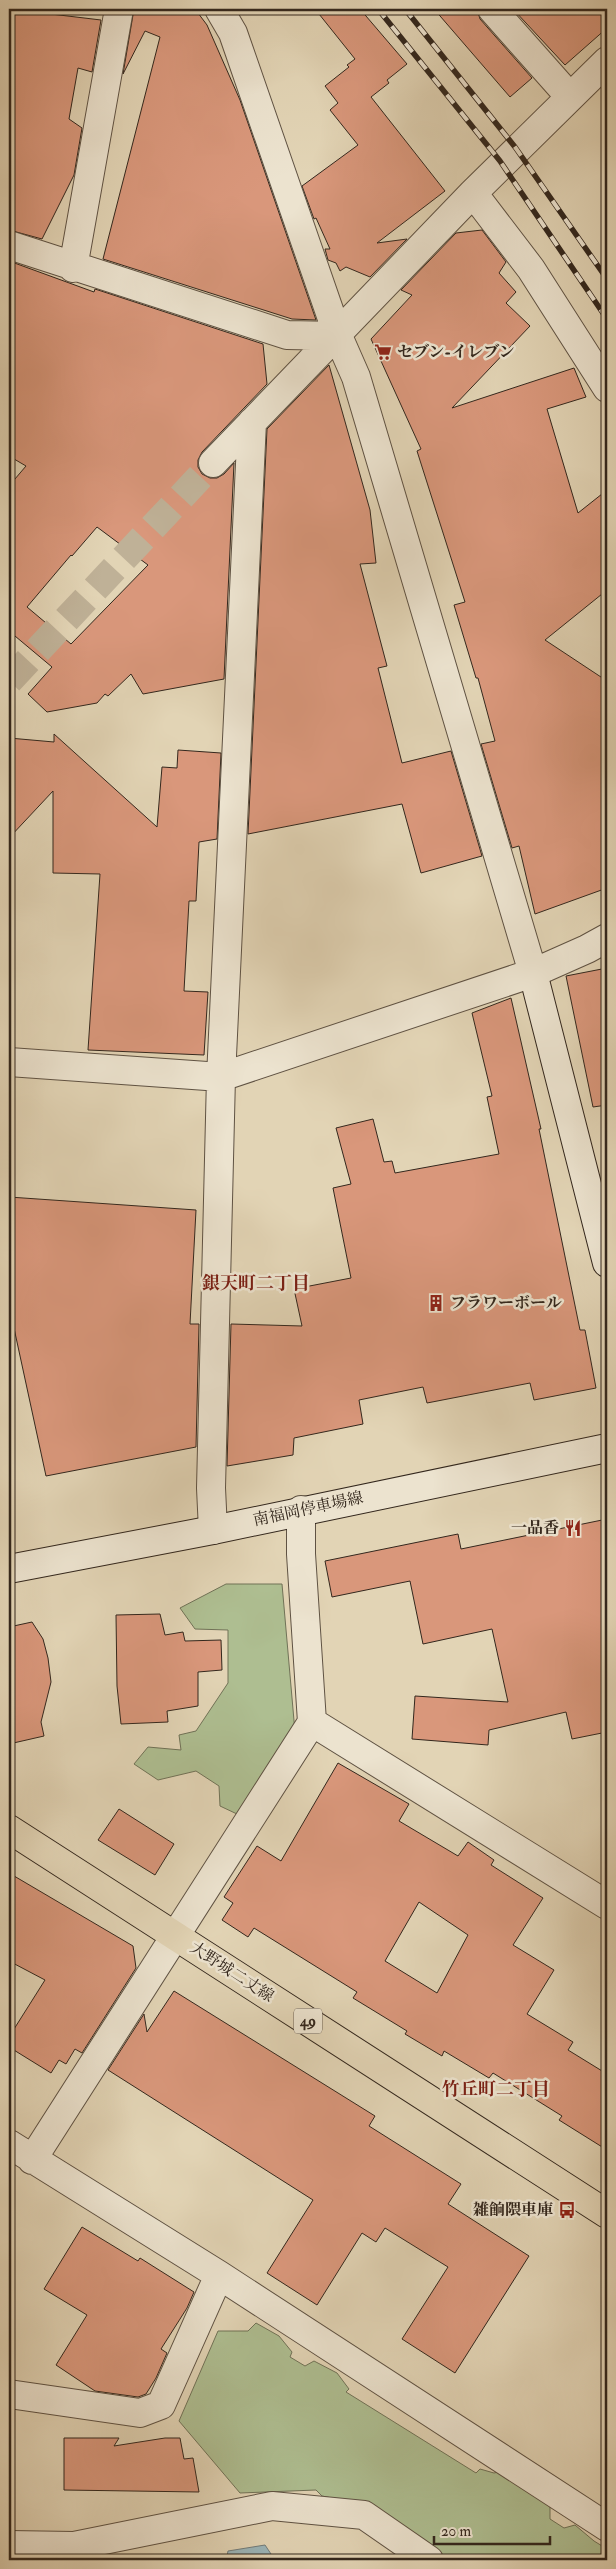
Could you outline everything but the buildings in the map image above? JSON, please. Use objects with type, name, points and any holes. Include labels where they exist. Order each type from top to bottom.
[{"type":"main road","name":"大野城二丈線","points":[[9,1829],[607,2214]]},
{"type":"street","points":[[73,268],[119,9]]},
{"type":"street","points":[[219,9],[233,33],[338,336],[356,377],[533,973],[607,1263]]},
{"type":"street","points":[[492,9],[570,97]]},
{"type":"street","points":[[213,463],[338,336],[473,193],[607,61]]},
{"type":"street","points":[[570,97],[607,72]]},
{"type":"street","points":[[473,193],[531,269],[607,388]]},
{"type":"street","points":[[9,245],[73,268],[287,334],[338,336]]},
{"type":"street","points":[[213,1530],[211,1488],[221,1077],[252,422]]},
{"type":"street","points":[[9,1062],[221,1077],[533,973],[607,938]]},
{"type":"street","name":"南福岡停車場線","points":[[9,1568],[213,1530],[301,1510],[607,1448]]},
{"type":"street","points":[[32,2160],[312,1722],[301,1554],[301,1510]]},
{"type":"street","points":[[312,1722],[607,1905]]},
{"type":"street","points":[[9,2144],[219,2275],[607,2527]]},
{"type":"street","points":[[9,2394],[140,2413],[161,2405],[219,2275]]},
{"type":"street","points":[[9,2545],[74,2546],[272,2506],[364,2515],[429,2560]]},
{"type":"green space","points":[[226,1584],[282,1584],[295,1732],[237,1814],[220,1806],[219,1786],[196,1771],[158,1780],[134,1764],[148,1747],[181,1750],[179,1735],[196,1731],[228,1683],[228,1630],[195,1629],[180,1608]]},
{"type":"green space","points":[[256,2323],[279,2336],[292,2352],[290,2357],[305,2366],[314,2361],[337,2373],[349,2389],[346,2392],[476,2473],[480,2469],[494,2473],[528,2465],[550,2507],[550,2519],[564,2528],[575,2525],[607,2549],[607,2560],[440,2560],[351,2502],[322,2496],[316,2490],[240,2493],[179,2421],[218,2331],[248,2331]]},
{"type":"water","points":[[265,2545],[275,2560],[226,2560],[228,2551]]},
{"type":"tunnel","points":[[9,681],[213,463]]},
{"type":"railway","points":[[378,9],[500,161],[607,319]]},
{"type":"railway","points":[[405,9],[515,147],[607,279]]},
{"type":"place","name":"セブン-イレブン","points":[[383,352]]},
{"type":"place","name":"フラワーボール","points":[[436,1303]]},
{"type":"place","name":"一品香","points":[[573,1528]]},
{"type":"place","name":"雑餉隈車庫","points":[[567,2210]]},
{"type":"district","name":"銀天町二丁目","points":[[256,1283]]},
{"type":"district","name":"竹丘町二丁目","points":[[496,2089]]}]
